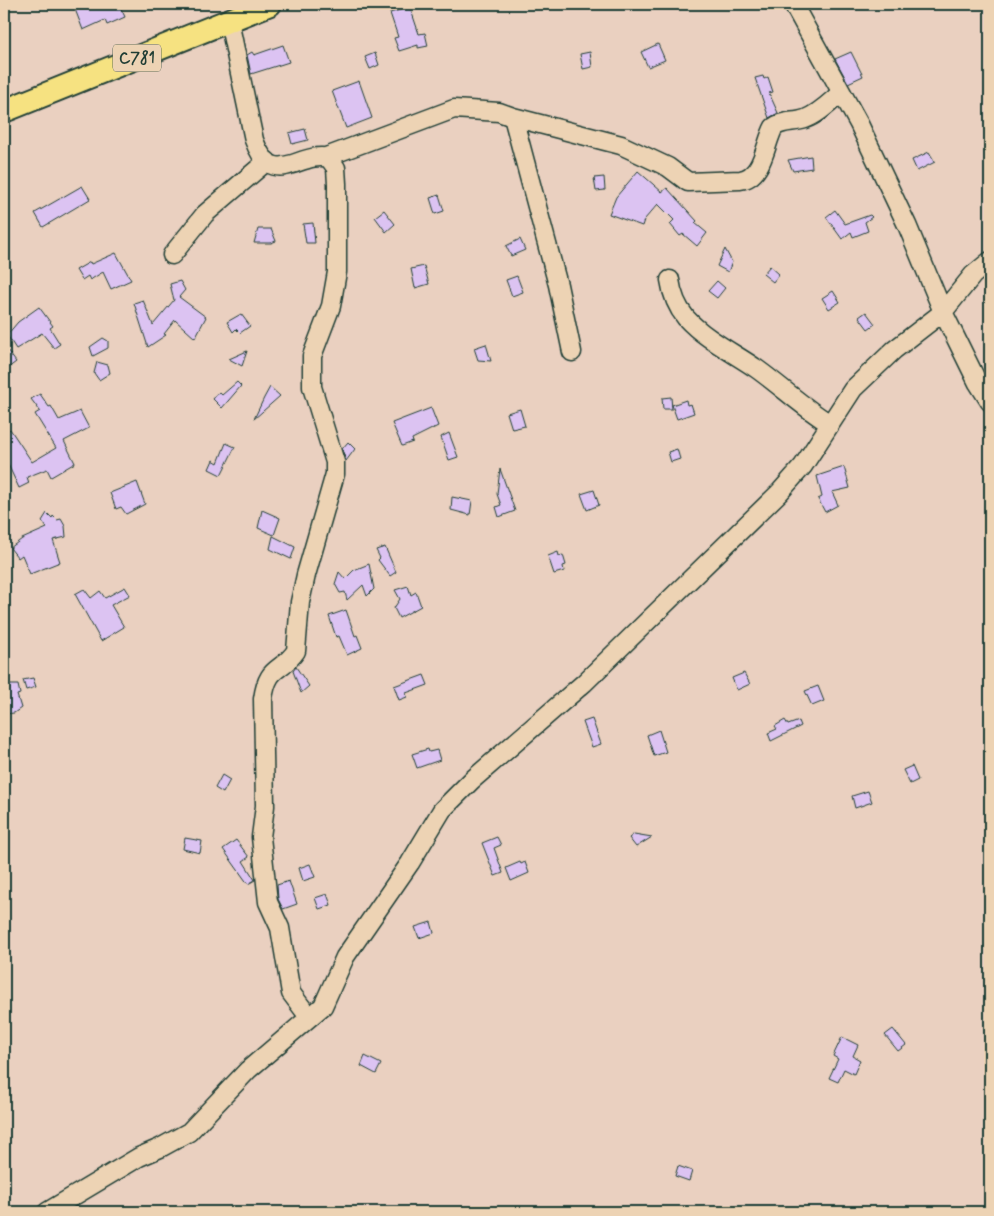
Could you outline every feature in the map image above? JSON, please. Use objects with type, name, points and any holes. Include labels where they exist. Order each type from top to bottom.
[{"type":"main road","name":"C781","points":[[4,112],[270,4]]},
{"type":"street","points":[[793,4],[859,124],[907,226],[943,312],[978,383],[990,402]]},
{"type":"street","points":[[229,20],[254,140],[267,161],[273,165],[290,166],[326,157],[454,109],[499,112],[621,145],[668,168],[688,182],[740,180],[748,178],[761,162],[774,126],[786,121],[802,120],[816,114],[841,93]]},
{"type":"street","points":[[513,117],[558,285],[572,352]]},
{"type":"street","points":[[309,1017],[291,993],[280,928],[268,902],[260,837],[265,806],[263,699],[266,683],[270,673],[296,651],[300,602],[306,574],[336,468],[312,387],[312,356],[331,306],[338,272],[336,175],[332,160],[326,157]]},
{"type":"street","points":[[172,255],[190,230],[210,208],[267,161]]},
{"type":"street","points":[[47,1212],[139,1157],[189,1132],[248,1070],[322,1006],[348,951],[410,862],[442,810],[472,780],[584,684],[746,525],[802,466],[853,389],[894,350],[943,312],[973,275],[990,261]]},
{"type":"street","points":[[670,280],[673,297],[687,318],[728,351],[757,369],[811,413],[830,424]]},
{"type":"building","points":[[73,4],[119,4],[125,17],[107,25],[105,20],[83,30]]},
{"type":"building","points":[[410,7],[419,34],[425,33],[428,46],[418,48],[418,45],[399,51],[394,38],[398,37],[390,13]]},
{"type":"building","points":[[658,44],[665,60],[648,67],[641,52]]},
{"type":"building","points":[[283,45],[289,62],[251,74],[247,55],[252,52],[254,55]]},
{"type":"building","points":[[590,52],[592,67],[583,69],[580,54]]},
{"type":"building","points":[[851,52],[863,76],[848,83],[835,59]]},
{"type":"building","points":[[375,53],[379,65],[370,69],[365,57]]},
{"type":"building","points":[[763,76],[764,79],[768,77],[773,92],[769,93],[778,113],[769,118],[755,78]]},
{"type":"building","points":[[359,81],[372,118],[346,128],[332,91]]},
{"type":"building","points":[[305,129],[308,140],[292,144],[289,133]]},
{"type":"building","points":[[929,152],[935,162],[917,171],[912,160]]},
{"type":"building","points":[[811,156],[812,168],[793,171],[788,160]]},
{"type":"building","points":[[638,171],[662,192],[667,188],[697,221],[695,223],[707,233],[697,246],[683,234],[680,236],[670,224],[674,220],[658,204],[644,220],[642,226],[609,214],[616,197]]},
{"type":"building","points":[[604,177],[605,190],[596,191],[594,178]]},
{"type":"building","points":[[82,186],[90,199],[43,227],[35,213]]},
{"type":"building","points":[[439,195],[444,211],[435,214],[430,198]]},
{"type":"building","points":[[384,210],[395,224],[386,232],[375,217]]},
{"type":"building","points":[[835,210],[845,224],[870,215],[872,217],[865,222],[868,231],[853,237],[851,232],[842,239],[826,217]]},
{"type":"building","points":[[313,223],[315,243],[306,243],[303,224]]},
{"type":"building","points":[[258,229],[271,229],[276,241],[271,243],[254,243]]},
{"type":"building","points":[[520,239],[525,250],[511,256],[506,246]]},
{"type":"building","points":[[725,249],[732,262],[728,272],[717,266]]},
{"type":"building","points":[[116,253],[131,280],[111,289],[103,272],[90,280],[88,276],[82,280],[76,270],[90,262],[91,264]]},
{"type":"building","points":[[424,266],[429,284],[415,288],[411,269]]},
{"type":"building","points":[[770,266],[779,274],[773,282],[763,274]]},
{"type":"building","points":[[517,276],[523,292],[512,296],[506,280]]},
{"type":"building","points":[[180,281],[185,290],[179,297],[206,317],[195,338],[175,320],[164,334],[166,335],[148,347],[134,303],[143,300],[153,325],[174,300],[170,284]]},
{"type":"building","points":[[717,281],[725,288],[717,298],[708,291]]},
{"type":"building","points":[[833,291],[840,302],[829,309],[822,298]]},
{"type":"building","points":[[39,307],[53,326],[50,328],[60,344],[54,348],[42,333],[16,349],[7,335],[18,322]]},
{"type":"building","points":[[866,312],[875,324],[868,329],[859,317]]},
{"type":"building","points":[[241,314],[250,326],[240,333],[236,329],[233,332],[227,322]]},
{"type":"building","points":[[103,338],[108,341],[108,348],[93,356],[90,347]]},
{"type":"building","points":[[486,344],[491,361],[478,360],[474,348]]},
{"type":"building","points":[[4,346],[16,362],[4,371]]},
{"type":"building","points":[[247,351],[242,366],[229,359]]},
{"type":"building","points":[[97,362],[108,365],[110,373],[99,380],[94,373]]},
{"type":"building","points":[[237,382],[241,386],[222,408],[213,399],[219,392],[222,395]]},
{"type":"building","points":[[270,387],[280,396],[254,419],[264,398]]},
{"type":"building","points":[[40,394],[49,407],[51,406],[59,420],[80,411],[89,428],[64,441],[75,463],[51,477],[47,469],[27,477],[29,483],[19,488],[4,456],[4,434],[10,429],[32,462],[56,448],[35,414],[40,411],[31,399]]},
{"type":"building","points":[[671,397],[672,409],[663,409],[662,398]]},
{"type":"building","points":[[686,400],[687,405],[691,404],[694,413],[677,419],[672,405]]},
{"type":"building","points":[[431,408],[438,426],[412,439],[413,442],[402,446],[392,423]]},
{"type":"building","points":[[520,409],[525,426],[512,429],[507,413]]},
{"type":"building","points":[[449,433],[458,457],[449,460],[441,437]]},
{"type":"building","points":[[348,442],[355,449],[346,461],[342,449]]},
{"type":"building","points":[[226,443],[235,447],[221,475],[209,469],[213,460],[218,463]]},
{"type":"building","points":[[677,449],[680,459],[671,462],[668,452]]},
{"type":"building","points":[[844,467],[850,488],[832,492],[838,505],[825,512],[818,499],[822,497],[817,476]]},
{"type":"building","points":[[500,469],[515,511],[499,517],[496,507],[501,505],[497,494]]},
{"type":"building","points":[[137,482],[145,504],[126,514],[121,507],[116,509],[110,493]]},
{"type":"building","points":[[594,490],[599,505],[587,510],[581,494]]},
{"type":"building","points":[[452,497],[472,501],[470,515],[451,510]]},
{"type":"building","points":[[262,510],[280,518],[274,535],[258,528]]},
{"type":"building","points":[[47,513],[52,518],[53,516],[57,520],[61,519],[65,526],[66,537],[53,540],[60,562],[30,574],[22,555],[18,558],[10,548],[22,539],[47,528],[42,521]]},
{"type":"building","points":[[273,536],[295,547],[291,559],[270,549]]},
{"type":"building","points":[[385,547],[396,572],[390,576],[378,560],[380,558],[376,550]]},
{"type":"building","points":[[558,552],[559,556],[563,555],[566,565],[563,566],[564,571],[554,574],[548,556]]},
{"type":"building","points":[[369,564],[374,589],[367,596],[363,585],[347,600],[345,592],[340,593],[335,584],[339,572],[345,579],[354,570]]},
{"type":"building","points":[[408,586],[411,595],[416,592],[421,606],[399,618],[394,608],[400,599],[395,590]]},
{"type":"building","points":[[125,587],[130,595],[111,605],[124,627],[101,641],[75,594],[84,589],[91,598],[100,591],[105,598]]},
{"type":"building","points":[[346,610],[355,636],[357,635],[362,648],[347,655],[339,636],[336,637],[329,616]]},
{"type":"building","points":[[296,667],[309,686],[301,693],[293,671]]},
{"type":"building","points":[[744,673],[750,684],[737,690],[732,678]]},
{"type":"building","points":[[424,675],[428,685],[406,693],[407,697],[399,700],[394,686]]},
{"type":"building","points":[[33,678],[36,687],[26,690],[23,680]]},
{"type":"building","points":[[10,685],[18,685],[20,694],[17,695],[21,708],[14,713],[5,714],[4,691]]},
{"type":"building","points":[[818,686],[824,701],[812,706],[805,691]]},
{"type":"building","points":[[592,719],[601,744],[592,747],[583,722]]},
{"type":"building","points":[[785,720],[788,725],[799,721],[801,726],[771,741],[768,733],[777,729],[775,726]]},
{"type":"building","points":[[659,730],[666,752],[654,756],[647,735]]},
{"type":"building","points":[[428,749],[429,752],[437,750],[440,760],[417,768],[412,754]]},
{"type":"building","points":[[912,766],[918,780],[910,784],[903,770]]},
{"type":"building","points":[[222,775],[230,780],[223,793],[215,788]]},
{"type":"building","points":[[868,791],[872,802],[855,808],[852,796]]},
{"type":"building","points":[[634,834],[652,837],[636,847],[629,838]]},
{"type":"building","points":[[497,837],[501,845],[494,848],[503,873],[495,876],[482,843]]},
{"type":"building","points":[[185,838],[202,841],[200,853],[183,849]]},
{"type":"building","points":[[236,840],[249,857],[243,861],[255,880],[248,884],[223,849]]},
{"type":"building","points":[[520,862],[521,864],[525,862],[529,873],[511,881],[506,868]]},
{"type":"building","points":[[310,864],[315,877],[303,881],[299,868]]},
{"type":"building","points":[[289,881],[297,904],[283,909],[278,899],[277,885]]},
{"type":"building","points":[[327,894],[331,905],[319,909],[315,898]]},
{"type":"building","points":[[431,922],[434,933],[419,938],[415,927]]},
{"type":"building","points":[[893,1029],[906,1045],[898,1051],[885,1035]]},
{"type":"building","points":[[842,1037],[858,1045],[853,1056],[860,1060],[854,1074],[844,1069],[838,1082],[829,1078],[838,1059],[833,1056]]},
{"type":"building","points":[[365,1056],[381,1064],[376,1074],[361,1066]]},
{"type":"building","points":[[678,1166],[692,1171],[689,1181],[675,1176]]}]
